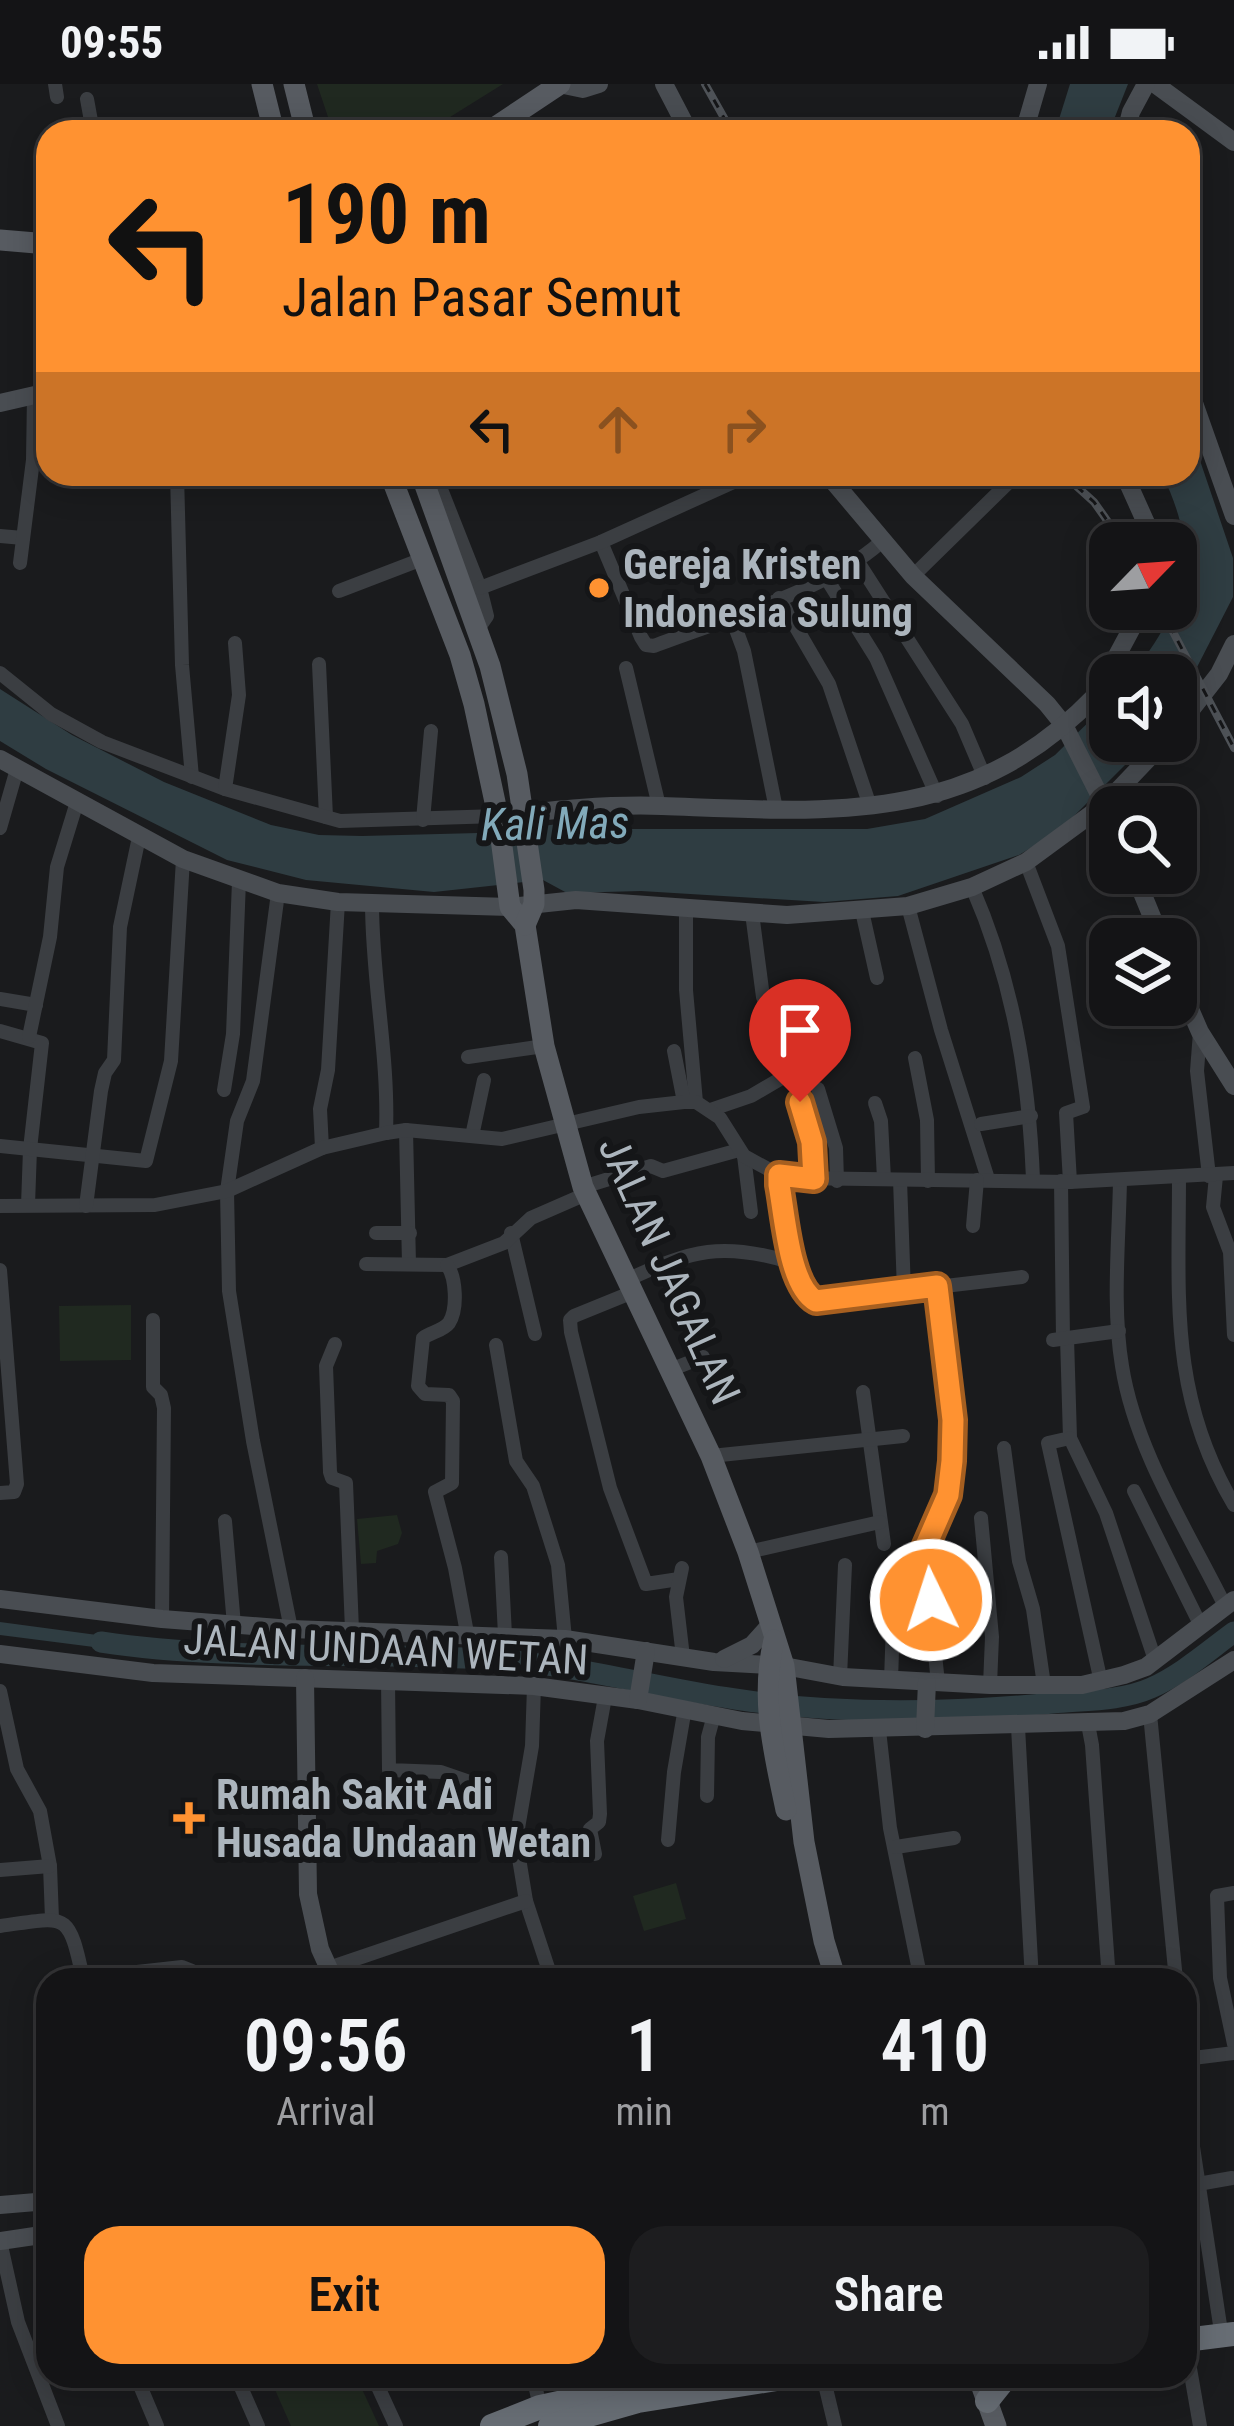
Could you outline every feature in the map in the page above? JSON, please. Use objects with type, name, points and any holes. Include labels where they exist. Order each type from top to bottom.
[{"type":"highway","points":[[1197,2328],[1229,2327]]},
{"type":"highway","points":[[1197,2336],[1229,2327]]},
{"type":"highway","points":[[556,2420],[645,2388]]},
{"type":"highway","points":[[492,2426],[556,2420],[720,2388]]},
{"type":"highway","points":[[987,2402],[998,2388]]},
{"type":"main road","points":[[262,84],[271,120]]},
{"type":"main road","points":[[294,84],[303,120]]},
{"type":"main road","points":[[506,120],[560,84]]},
{"type":"main road","points":[[0,240],[36,243]]},
{"type":"main road","points":[[395,486],[460,655],[522,903]]},
{"type":"main road","points":[[426,486],[478,629],[510,745],[524,819],[522,903]]},
{"type":"main road","points":[[483,752],[499,756],[510,745]]},
{"type":"main road","name":"JALAN JAGALAN","points":[[522,903],[544,1046],[584,1190],[711,1456],[772,1632]]},
{"type":"main road","points":[[772,1632],[778,1719],[822,1968]]},
{"type":"main road","points":[[810,1911],[831,1968]]},
{"type":"main road","points":[[982,2388],[996,2426]]},
{"type":"street","points":[[560,84],[583,89],[599,84]]},
{"type":"street","points":[[664,84],[683,120]]},
{"type":"street","points":[[1028,120],[1038,84]]},
{"type":"street","points":[[1129,120],[1150,84],[1234,142]]},
{"type":"street","points":[[87,99],[91,120]]},
{"type":"street","points":[[0,403],[36,395]]},
{"type":"street","points":[[1200,420],[1234,516]]},
{"type":"street","points":[[20,563],[36,480]]},
{"type":"street","points":[[176,486],[182,665],[192,778]]},
{"type":"street","points":[[440,486],[480,588],[487,616],[478,629]]},
{"type":"street","points":[[480,588],[601,542],[725,486]]},
{"type":"street","points":[[836,486],[913,576],[1016,671],[1068,732],[1095,786]]},
{"type":"street","points":[[913,576],[1005,486]]},
{"type":"street","points":[[1129,486],[1146,522]]},
{"type":"street","points":[[0,536],[23,538]]},
{"type":"street","points":[[601,542],[646,645],[654,646],[858,562],[881,542]]},
{"type":"street","points":[[339,591],[425,558]]},
{"type":"street","points":[[858,562],[962,724],[985,778]]},
{"type":"street","points":[[826,576],[876,658],[937,796]]},
{"type":"street","points":[[778,598],[829,684],[869,806]]},
{"type":"street","points":[[731,616],[744,651],[776,809]]},
{"type":"street","points":[[0,673],[68,724],[102,742],[225,789],[326,818],[499,822],[659,806],[869,806],[937,796],[985,778],[1068,732],[1096,695],[1131,630]]},
{"type":"street","points":[[225,789],[239,695],[235,643]]},
{"type":"street","points":[[1197,702],[1234,644]]},
{"type":"street","points":[[319,664],[326,818]]},
{"type":"street","points":[[626,668],[659,806]]},
{"type":"street","points":[[423,820],[431,731]]},
{"type":"street","points":[[1121,786],[1145,762]]},
{"type":"street","points":[[0,828],[9,764],[77,802],[137,846],[278,893],[338,902],[576,900],[752,914],[908,906],[972,887],[1026,862],[1089,815]]},
{"type":"street","points":[[29,1037],[50,937],[57,867],[77,802]]},
{"type":"street","points":[[86,1206],[105,1073],[114,1060],[120,927],[137,846]]},
{"type":"street","points":[[0,1146],[147,1160],[171,1061],[183,859]]},
{"type":"street","points":[[1026,862],[1058,946],[1082,1110],[1066,1114],[1061,1339],[1070,1438],[1106,1513],[1155,1660]]},
{"type":"street","points":[[224,1090],[233,1034],[238,881]]},
{"type":"street","points":[[972,887],[998,950],[1030,1090],[1033,1179]]},
{"type":"street","points":[[278,893],[254,1081],[237,1121],[227,1191],[232,1320],[291,1629]]},
{"type":"street","points":[[322,1148],[320,1109],[328,1070],[338,902]]},
{"type":"street","points":[[372,903],[386,1133]]},
{"type":"street","points":[[908,906],[983,1180],[973,1226]]},
{"type":"street","points":[[686,908],[686,990],[697,1105]]},
{"type":"street","points":[[862,911],[878,978]]},
{"type":"street","points":[[0,1206],[155,1205],[227,1191],[322,1148],[386,1133],[406,1130],[502,1138],[639,1107],[697,1105],[751,1096],[788,1077],[791,1070],[763,997],[752,914]]},
{"type":"street","points":[[0,999],[36,1005]]},
{"type":"street","points":[[1197,1025],[1234,1086]]},
{"type":"street","points":[[0,1031],[42,1043],[28,1205]]},
{"type":"street","points":[[1200,1032],[1196,1071],[1213,1207],[1230,1252],[1234,1335]]},
{"type":"street","points":[[468,1057],[544,1046]]},
{"type":"street","points":[[674,1051],[697,1105],[720,1118],[742,1153],[751,1212]]},
{"type":"street","points":[[915,1058],[927,1120],[928,1181]]},
{"type":"street","points":[[472,1136],[484,1080]]},
{"type":"street","points":[[818,1089],[836,1148],[836,1180]]},
{"type":"street","points":[[800,1102],[812,1142],[814,1179]]},
{"type":"street","points":[[875,1103],[881,1121],[884,1179]]},
{"type":"street","points":[[981,1124],[1030,1115]]},
{"type":"street","points":[[406,1130],[410,1264]]},
{"type":"street","points":[[366,1264],[447,1265],[504,1243],[531,1218],[584,1190],[651,1166],[663,1171],[742,1153],[779,1175],[836,1180],[1065,1181],[1234,1173]]},
{"type":"street","points":[[779,1175],[793,1263],[802,1291],[816,1301],[1022,1277]]},
{"type":"street","points":[[1179,1177],[1179,1342],[1185,1381],[1213,1467],[1234,1505]]},
{"type":"street","points":[[901,1180],[904,1291]]},
{"type":"street","points":[[0,1600],[291,1629],[565,1639],[777,1676],[930,1686],[1101,1682],[1155,1660],[1229,1603],[1145,1439],[1130,1399],[1119,1330],[1120,1180]]},
{"type":"street","points":[[376,1233],[410,1233]]},
{"type":"street","points":[[511,1233],[536,1334]]},
{"type":"street","points":[[683,1657],[676,1597],[681,1574],[646,1584],[610,1488],[570,1325],[574,1316],[702,1249],[728,1248],[793,1263]]},
{"type":"street","points":[[447,1265],[453,1273],[451,1318],[424,1338],[418,1386],[424,1394],[452,1399],[452,1483],[435,1492],[467,1633]]},
{"type":"street","points":[[0,1270],[8,1492]]},
{"type":"street","points":[[925,1723],[930,1686],[924,1550],[948,1495],[953,1420],[937,1286]]},
{"type":"street","points":[[153,1320],[153,1387],[164,1408],[162,1619]]},
{"type":"street","points":[[1061,1339],[1119,1330]]},
{"type":"street","points":[[335,1344],[326,1366],[330,1472],[332,1478],[346,1483],[352,1630]]},
{"type":"street","points":[[496,1345],[516,1461],[533,1486],[558,1565],[565,1639]]},
{"type":"street","points":[[670,1370],[703,1357]]},
{"type":"street","points":[[863,1392],[884,1544]]},
{"type":"street","points":[[711,1456],[902,1436]]},
{"type":"street","points":[[1070,1438],[1049,1440],[1050,1453],[1101,1682]]},
{"type":"street","points":[[1004,1448],[1019,1561],[1033,1609],[1044,1685]]},
{"type":"street","points":[[1134,1491],[1199,1624]]},
{"type":"street","points":[[981,1518],[992,1637],[990,1685]]},
{"type":"street","points":[[225,1521],[234,1624]]},
{"type":"street","points":[[748,1552],[880,1522]]},
{"type":"street","points":[[501,1557],[505,1635]]},
{"type":"street","points":[[840,1677],[845,1565]]},
{"type":"street","points":[[891,1680],[894,1595]]},
{"type":"street","points":[[714,1662],[744,1651],[772,1632]]},
{"type":"street","name":"JALAN UNDAAN WETAN","points":[[0,1654],[153,1673],[639,1694],[714,1715],[879,1730],[925,1723],[1088,1724],[1150,1714]]},
{"type":"street","points":[[639,1694],[645,1655]]},
{"type":"street","points":[[1175,1968],[1150,1714],[1234,1660]]},
{"type":"street","points":[[305,1678],[308,1894],[329,1968]]},
{"type":"street","points":[[388,1680],[389,1770],[441,1772],[470,1782]]},
{"type":"street","points":[[534,1687],[526,1790],[516,1829],[526,1901],[548,1968]]},
{"type":"street","points":[[0,1690],[17,1768],[40,1811],[50,1866],[52,1919]]},
{"type":"street","points":[[595,1854],[590,1829],[599,1822],[600,1814],[597,1741],[605,1696]]},
{"type":"street","points":[[668,1840],[685,1708]]},
{"type":"street","points":[[707,1796],[708,1737],[714,1715]]},
{"type":"street","points":[[1088,1724],[1108,1968]]},
{"type":"street","points":[[1018,1726],[1032,1968]]},
{"type":"street","points":[[879,1730],[919,1968]]},
{"type":"street","points":[[896,1847],[954,1838]]},
{"type":"street","points":[[0,1870],[50,1866]]},
{"type":"street","points":[[1197,2057],[1234,2049],[1220,1978],[1226,1893]]},
{"type":"street","points":[[348,1968],[526,1901]]},
{"type":"street","points":[[0,1926],[52,1919],[70,1928],[80,1968]]},
{"type":"street","points":[[1197,2177],[1229,2327]]},
{"type":"street","points":[[1198,2184],[1232,2178]]},
{"type":"street","points":[[0,2205],[36,2201]]},
{"type":"street","points":[[36,2236],[0,2241],[18,2322],[36,2369]]},
{"type":"street","points":[[43,2388],[58,2426]]},
{"type":"street","points":[[141,2388],[157,2426]]},
{"type":"street","points":[[241,2388],[258,2426]]},
{"type":"street","points":[[379,2388],[396,2426]]},
{"type":"street","points":[[539,2388],[556,2420]]},
{"type":"street","points":[[826,2388],[836,2426]]},
{"type":"street","points":[[1193,2388],[1200,2426]]},
{"type":"shaded area","points":[[317,84],[503,84],[445,120],[329,120]]},
{"type":"shaded area","points":[[1070,84],[1128,84],[1114,120],[1059,120]]},
{"type":"shaded area","points":[[1200,460],[1233,558],[1233,597],[1197,667],[1197,654],[1147,654],[1162,630],[1197,630],[1197,522],[1180,522],[1167,486],[1200,486]]},
{"type":"shaded area","points":[[0,689],[72,735],[164,782],[271,825],[319,835],[362,836],[478,833],[559,824],[632,829],[867,829],[925,819],[1021,777],[1055,755],[1089,722],[1089,762],[1128,762],[1104,786],[1089,786],[1089,801],[1060,830],[1019,855],[898,896],[824,902],[641,891],[567,893],[543,880],[434,892],[306,880],[227,860],[0,741]]},
{"type":"shaded area","points":[[131,1305],[131,1360],[60,1361],[59,1306]]},
{"type":"shaded area","points":[[397,1515],[402,1533],[398,1544],[377,1551],[376,1563],[361,1564],[357,1519]]},
{"type":"shaded area","points":[[0,1622],[127,1639],[125,1651],[0,1635]]},
{"type":"shaded area","points":[[676,1883],[686,1919],[644,1931],[633,1896]]},
{"type":"shaded area","points":[[274,2388],[362,2388],[379,2426],[291,2426]]},
{"type":"waterway","points":[[101,1642],[201,1652],[501,1660],[774,1704],[894,1711],[1128,1695],[1173,1676],[1234,1632]]},
{"type":"railway","points":[[705,84],[725,120]]},
{"type":"railway","points":[[1076,486],[1108,522]]},
{"type":"railway","points":[[1172,630],[1234,748]]},
{"type":"place","name":"Gereja Kristen Indonesia Sulung","points":[[599,588]]},
{"type":"place","name":"Rumah Sakit Adi Husada Undaan Wetan","points":[[189,1818]]},
{"type":"route","points":[[800,1102],[812,1142],[814,1179],[779,1175],[779,1185],[802,1291],[816,1301],[937,1286],[953,1420],[948,1495],[924,1550],[931,1600]]},
{"type":"water label","name":"Kali Mas","points":[[555,823]]}]
